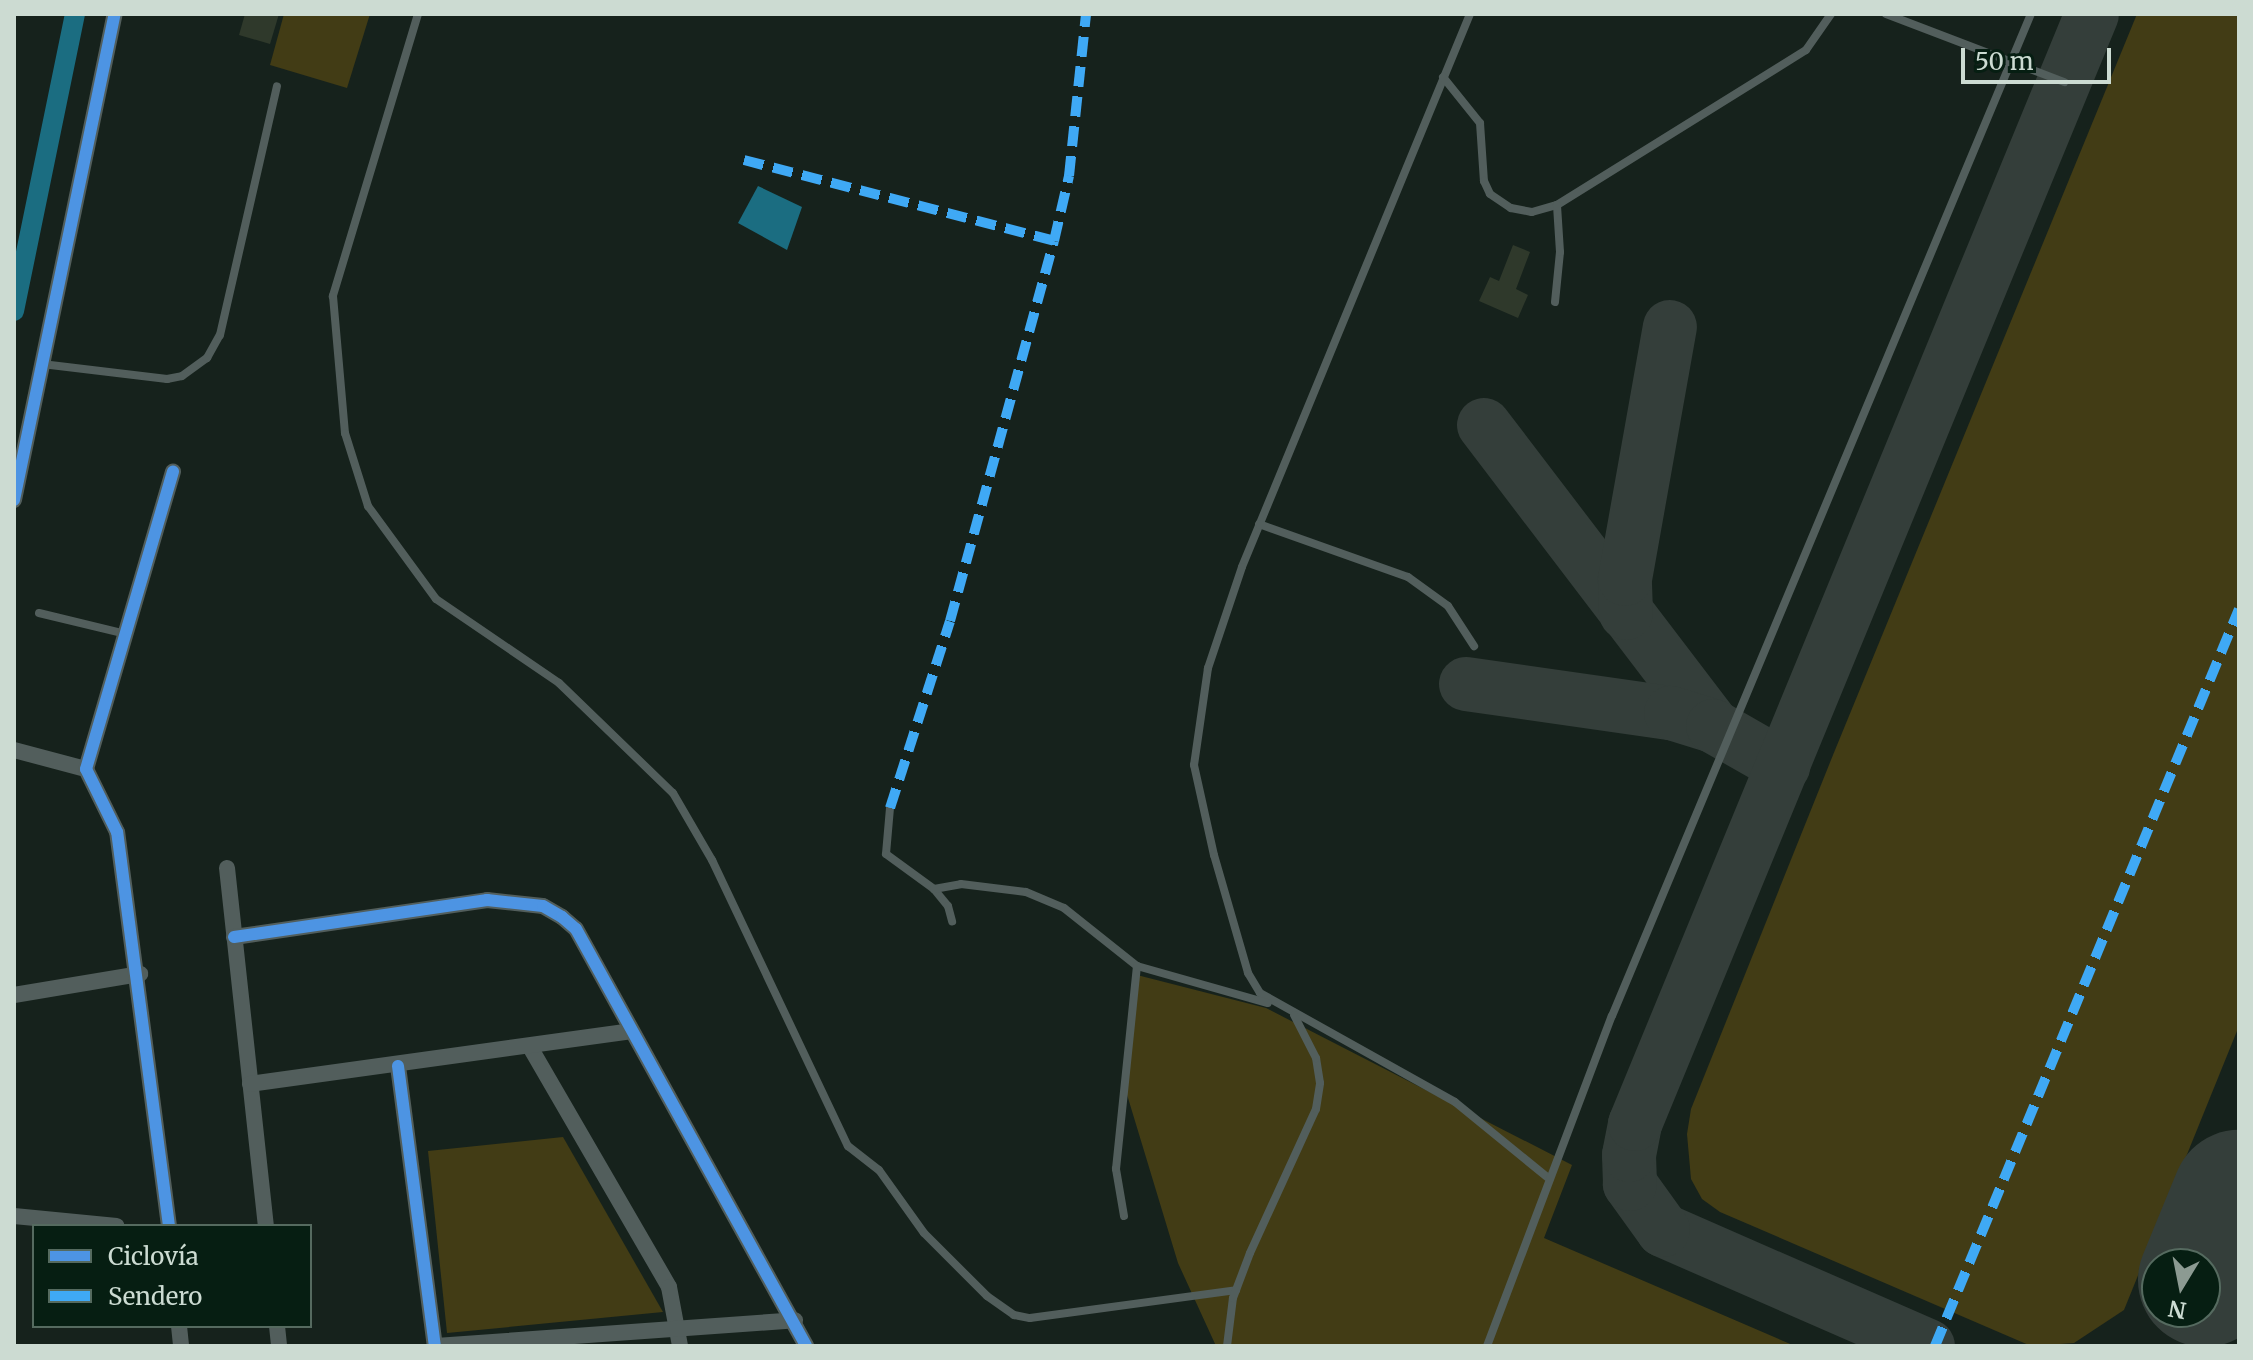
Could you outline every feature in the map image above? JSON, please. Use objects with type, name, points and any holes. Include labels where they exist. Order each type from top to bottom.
[{"type":"street","points":[[14,500],[115,14]]},
{"type":"street","points":[[169,1224],[140,974],[117,832],[86,769],[173,471]]},
{"type":"street","points":[[14,750],[86,769]]},
{"type":"street","points":[[227,868],[266,1224]]},
{"type":"street","points":[[234,937],[487,900],[543,906],[576,929],[630,1031],[795,1320],[806,1346]]},
{"type":"street","points":[[14,995],[140,974]]},
{"type":"street","points":[[250,1084],[398,1066],[630,1031]]},
{"type":"street","points":[[530,1047],[669,1287],[680,1328],[680,1346]]},
{"type":"street","points":[[398,1066],[436,1346],[795,1320]]},
{"type":"street","points":[[14,1216],[96,1224]]},
{"type":"lane","points":[[418,14],[333,296],[345,433],[368,506],[436,599],[559,683],[673,793],[712,860],[848,1146],[879,1170],[924,1233],[987,1296],[1014,1315],[1030,1318],[1236,1290]]},
{"type":"lane","points":[[1273,1004],[1248,973],[1194,765],[1208,668],[1259,524],[1470,14]]},
{"type":"lane","points":[[1443,77],[1480,123],[1484,181],[1490,194],[1511,208],[1532,212],[1557,205],[1806,50],[1831,14]]},
{"type":"lane","points":[[1886,14],[2064,82]]},
{"type":"lane","points":[[1487,1346],[1547,1177],[2031,14]]},
{"type":"lane","points":[[42,364],[167,379],[182,376],[207,358],[220,335],[277,86]]},
{"type":"lane","points":[[1555,302],[1557,205]]},
{"type":"lane","points":[[1259,524],[1408,577],[1448,606],[1474,646]]},
{"type":"lane","points":[[39,613],[126,634]]},
{"type":"lane","points":[[890,808],[886,854],[934,889],[948,906],[952,921]]},
{"type":"lane","points":[[934,889],[961,884],[1026,892],[1064,908],[1137,966],[1273,1004],[1386,1060],[1455,1102],[1547,1177]]},
{"type":"lane","points":[[1124,1216],[1116,1169],[1137,966]]},
{"type":"lane","points":[[1227,1346],[1236,1290],[1316,1109],[1320,1083],[1316,1058],[1294,1014]]},
{"type":"shaded area","points":[[284,14],[370,14],[347,88],[270,65]]},
{"type":"shaded area","points":[[2137,14],[2239,14],[2239,1026],[2149,1248],[2141,1248],[2141,1268],[2124,1310],[2074,1343],[2031,1346],[1720,1212],[1702,1199],[1691,1179],[1687,1134],[1691,1109]]},
{"type":"shaded area","points":[[1137,975],[1266,1008],[1572,1165],[1544,1238],[1795,1346],[1216,1346],[1178,1263],[1125,1088]]},
{"type":"shaded area","points":[[563,1137],[663,1312],[447,1333],[428,1151]]},
{"type":"water","points":[[758,186],[802,207],[787,250],[738,223]]},
{"type":"building","points":[[245,14],[279,14],[270,44],[239,35]]},
{"type":"building","points":[[1513,245],[1530,252],[1516,289],[1528,295],[1518,318],[1479,301],[1490,277],[1499,281]]},
{"type":"waterway","points":[[14,311],[75,14]]},
{"type":"taxiway","points":[[1928,1346],[1663,1230],[1630,1184],[1629,1155],[1635,1124],[2092,14]]},
{"type":"taxiway","points":[[1626,613],[1625,579],[1670,327]]},
{"type":"taxiway","points":[[1484,425],[1713,726]]},
{"type":"taxiway","points":[[1466,684],[1671,713],[1713,726],[1783,766]]},
{"type":"runway","points":[[2218,1248],[2239,1197]]},
{"type":"marked path","points":[[890,808],[950,621],[1054,241],[1069,176],[1086,14]]},
{"type":"marked path","points":[[744,160],[1054,241]]},
{"type":"marked path","points":[[1935,1346],[2239,609]]},
{"type":"cycle path","points":[[14,500],[115,14]]},
{"type":"cycle path","points":[[169,1224],[117,832],[86,769],[173,471]]},
{"type":"cycle path","points":[[234,937],[487,900],[543,906],[562,917],[576,929],[806,1346]]},
{"type":"cycle path","points":[[398,1066],[435,1346]]}]
